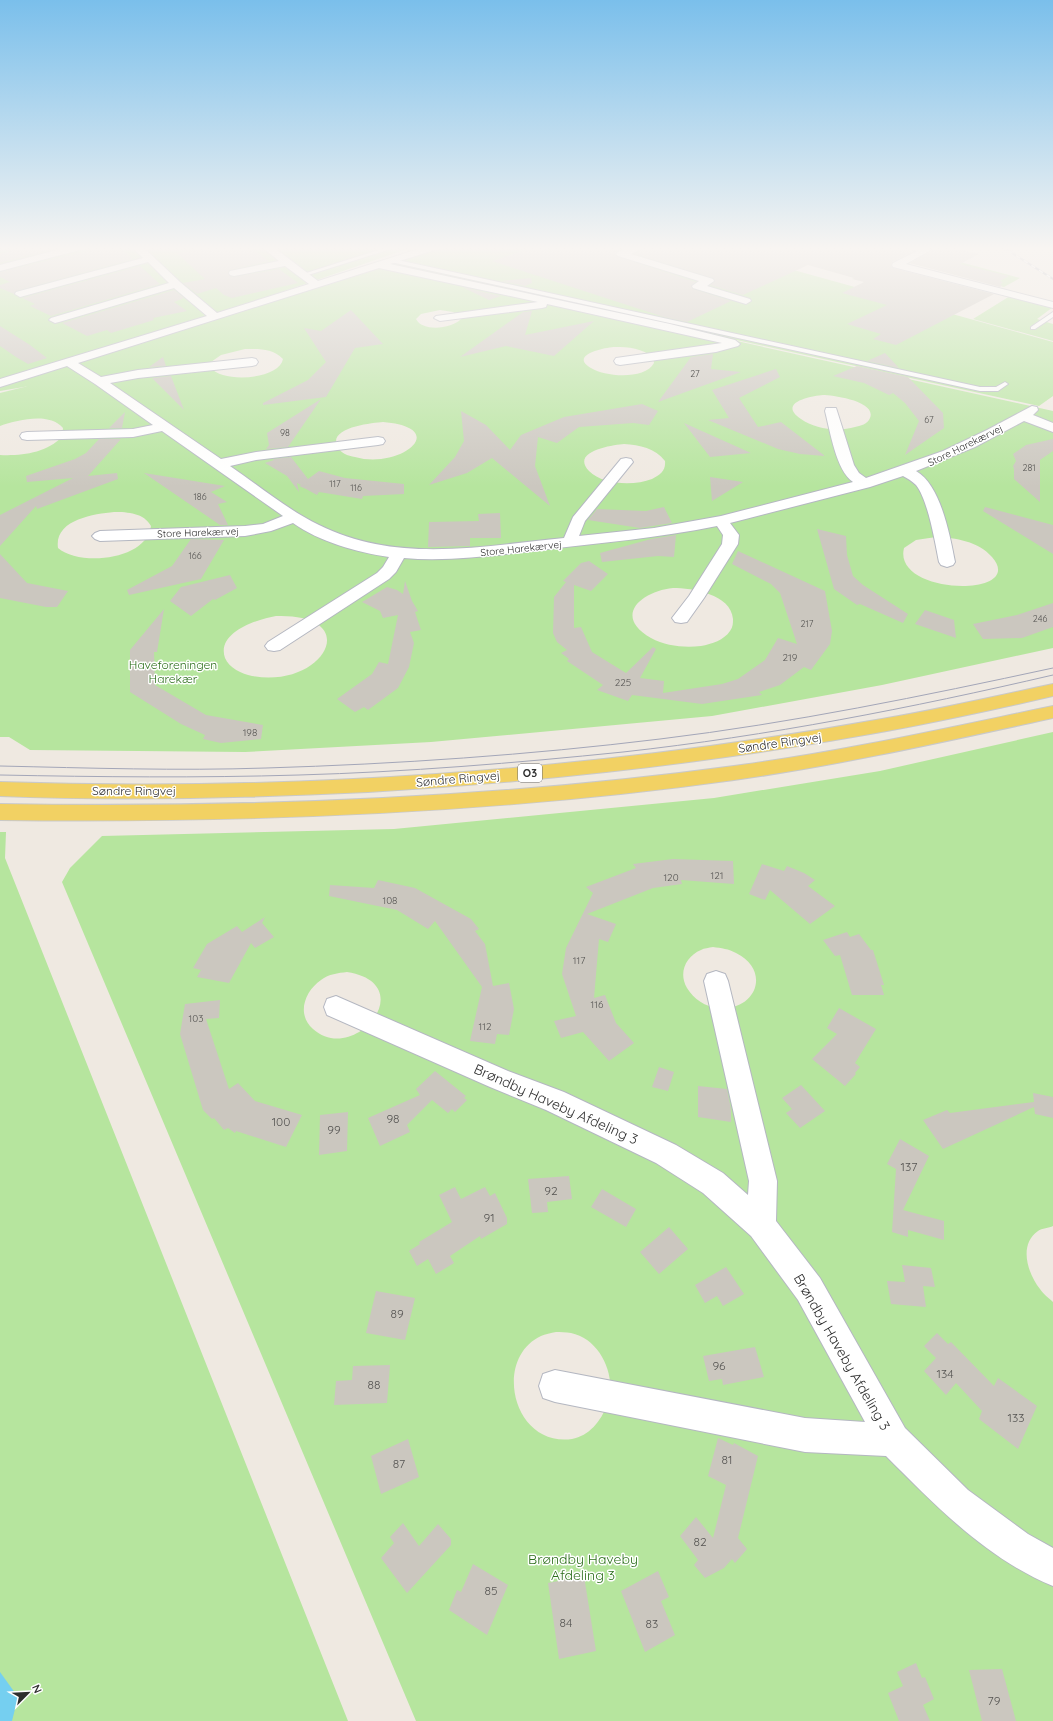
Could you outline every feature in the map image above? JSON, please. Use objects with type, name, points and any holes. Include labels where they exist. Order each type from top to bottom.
[{"type":"main road","name":"Søndre Ringvej","points":[[0,789],[101,792],[237,790],[420,782],[610,766],[855,732],[973,709],[1053,690]]},
{"type":"main road","name":"Søndre Ringvej","points":[[0,812],[242,813],[409,806],[613,788],[727,774],[854,754],[1053,712]]},
{"type":"street","points":[[0,383],[185,326]]},
{"type":"street","points":[[620,361],[716,348],[734,344],[667,326]]},
{"type":"street","name":"Store Harekærvej","points":[[68,362],[99,381],[294,517],[325,535],[355,545],[398,554],[439,555],[473,553],[572,542],[721,521],[906,472],[947,455],[1027,413],[1053,428]]},
{"type":"street","points":[[99,381],[138,374],[252,362]]},
{"type":"street","points":[[6,369],[17,378]]},
{"type":"street","points":[[832,411],[847,466],[853,476],[865,484]]},
{"type":"street","points":[[27,436],[133,433],[152,430],[163,426]]},
{"type":"street","points":[[219,464],[256,456],[378,441]]},
{"type":"street","name":"Store Harekærvej","points":[[572,542],[572,532],[578,520],[626,462]]},
{"type":"street","name":"Store Harekærvej","points":[[906,472],[919,480],[925,487],[943,539],[947,562]]},
{"type":"street","name":"Store Harekærvej","points":[[100,536],[245,531],[266,528],[294,517]]},
{"type":"street","points":[[681,618],[696,598],[730,544],[731,535],[721,521]]},
{"type":"street","points":[[274,646],[383,576],[390,569],[398,554]]},
{"type":"street","points":[[716,981],[763,1181],[761,1226]]},
{"type":"street","name":"Brøndby Haveby Afdeling 3","points":[[336,1007],[499,1079],[555,1101],[666,1154],[713,1183],[761,1226],[809,1289],[893,1440],[956,1502],[1015,1547],[1053,1568]]},
{"type":"street","name":"Brøndby Haveby Afdeling 3","points":[[555,1386],[805,1435],[893,1440]]},
{"type":"lane","points":[[690,326],[980,390],[998,389],[1005,384]]},
{"type":"green space","name":"Haveforeningen Harekær","points":[[0,326],[182,326],[133,343],[189,326],[426,326],[437,328],[446,326],[670,326],[1053,411],[1053,648],[882,685],[712,716],[431,742],[245,752],[30,750],[9,737],[0,737],[0,455],[25,454],[49,447],[62,437],[63,428],[50,420],[42,419],[24,420],[0,426],[0,393],[24,387],[0,391]],"holes":[[[610,347],[640,350],[653,358],[654,363],[642,372],[624,375],[615,375],[597,371],[585,363],[584,359],[586,356],[597,350]],[[245,349],[260,349],[270,351],[279,355],[283,359],[279,366],[272,371],[250,377],[238,377],[226,376],[217,373],[211,368],[211,362],[221,355]],[[823,395],[835,396],[861,403],[867,407],[870,412],[870,418],[868,422],[848,429],[827,429],[813,425],[801,419],[792,409],[798,401]],[[383,422],[404,426],[414,432],[417,439],[412,447],[402,453],[388,458],[372,459],[352,457],[342,452],[338,448],[336,440],[339,434],[353,427]],[[624,444],[641,446],[652,450],[665,461],[665,467],[660,474],[652,479],[637,483],[610,482],[595,476],[589,471],[585,464],[585,458],[589,454],[595,450]],[[114,512],[135,514],[144,518],[151,526],[147,537],[138,546],[126,553],[111,557],[96,558],[68,554],[58,548],[58,538],[68,525],[86,517]],[[936,537],[966,541],[980,547],[992,557],[998,570],[992,580],[977,585],[957,586],[936,583],[918,575],[906,564],[904,548],[916,540]],[[681,588],[700,591],[718,598],[731,610],[733,619],[730,631],[724,637],[713,643],[695,647],[669,645],[651,638],[639,630],[634,621],[633,613],[636,606],[642,599],[662,590]],[[276,616],[304,618],[320,626],[327,637],[325,650],[315,662],[299,672],[278,677],[252,676],[244,674],[233,668],[227,662],[224,649],[232,634],[240,628],[259,620]]]},
{"type":"green space","points":[[674,326],[996,326],[1053,342],[1053,396],[1039,406]]},
{"type":"green space","points":[[1000,326],[1053,326],[1053,341]]},
{"type":"green space","points":[[1053,732],[1053,1226],[1038,1231],[1032,1237],[1028,1244],[1027,1260],[1036,1283],[1041,1291],[1053,1302],[1053,1721],[416,1721],[62,882],[70,868],[102,836],[394,829],[714,798],[880,771]],"holes":[[[713,947],[736,953],[747,960],[753,969],[756,979],[755,988],[743,1003],[732,1007],[719,1008],[709,1006],[700,1002],[687,988],[683,977],[685,966],[691,956],[704,949]],[[347,972],[369,979],[379,991],[380,1005],[374,1019],[362,1030],[346,1037],[329,1038],[313,1029],[305,1017],[304,1010],[307,996],[315,985],[324,978],[337,973]],[[554,1332],[571,1333],[582,1337],[591,1343],[604,1361],[610,1383],[610,1394],[607,1405],[598,1422],[584,1435],[572,1439],[551,1438],[535,1429],[523,1416],[516,1399],[514,1380],[517,1362],[526,1347],[541,1336]]]},
{"type":"green space","points":[[0,832],[6,832],[5,858],[348,1721],[0,1721]]},
{"type":"water","points":[[0,1672],[18,1697],[12,1721],[0,1721]]},
{"type":"building","points":[[0,326],[47,358],[28,364],[0,346]]},
{"type":"building","points":[[68,326],[133,326],[111,333],[107,330],[87,336]]},
{"type":"building","points":[[328,326],[366,326],[383,344],[355,348],[326,397],[263,405],[263,403],[308,380],[326,362],[304,328],[321,331]]},
{"type":"building","points":[[503,326],[528,326],[525,335],[568,326],[588,326],[554,356],[506,346],[460,357]]},
{"type":"building","points":[[855,326],[932,326],[896,345],[873,339],[881,334]]},
{"type":"building","points":[[885,353],[899,368],[867,361]]},
{"type":"building","points":[[713,354],[711,369],[741,372],[658,402],[691,357]]},
{"type":"building","points":[[163,357],[166,366],[149,367]]},
{"type":"building","points":[[857,366],[908,377],[943,413],[944,428],[905,455],[919,421],[905,403],[893,393],[889,395],[864,383],[833,376]]},
{"type":"building","points":[[776,369],[780,377],[739,398],[758,427],[781,422],[825,456],[800,454],[778,449],[708,420],[729,418],[712,390]]},
{"type":"building","points":[[171,376],[184,410],[152,378]]},
{"type":"building","points":[[321,399],[288,447],[266,449],[269,445],[267,433]]},
{"type":"building","points":[[642,404],[658,411],[649,425],[633,423],[579,427],[557,443],[538,437],[535,466],[550,506],[492,458],[467,473],[429,485],[455,457],[464,441],[461,411],[486,425],[510,450],[521,435],[564,417]]},
{"type":"building","points":[[125,412],[122,428],[109,428]]},
{"type":"building","points":[[684,423],[751,453],[710,457]]},
{"type":"building","points":[[99,439],[121,439],[88,476],[117,473],[118,479],[37,509],[36,506],[0,546],[0,515],[73,478],[27,482],[26,476],[75,459],[86,453]]},
{"type":"building","points":[[1053,439],[1053,451],[1040,460],[1040,502],[1014,479],[1013,466],[1016,461],[1013,454],[1026,445]]},
{"type":"building","points":[[291,457],[308,479],[319,471],[345,478],[404,484],[404,494],[363,496],[362,499],[319,492],[317,495],[299,486],[301,485],[297,483],[299,492],[287,476],[265,463],[274,460],[273,459]]},
{"type":"building","points":[[144,473],[225,486],[211,492],[227,502],[218,504],[228,525],[220,525]]},
{"type":"building","points":[[710,477],[743,482],[712,501]]},
{"type":"building","points":[[664,507],[672,523],[640,528],[588,520],[597,509],[646,511]]},
{"type":"building","points":[[985,507],[1053,525],[1053,554],[983,511]]},
{"type":"building","points":[[500,513],[501,538],[470,538],[470,546],[428,547],[429,522],[479,521],[478,514]]},
{"type":"building","points":[[817,529],[846,536],[847,555],[853,576],[863,585],[908,614],[903,623],[860,604],[857,605],[834,589]]},
{"type":"building","points":[[676,535],[674,557],[658,556],[602,562],[600,553],[651,539]]},
{"type":"building","points":[[191,539],[224,540],[201,579],[129,595],[127,590],[172,566]]},
{"type":"building","points":[[738,551],[825,591],[832,631],[830,644],[811,670],[804,667],[780,685],[759,692],[762,695],[702,704],[632,695],[628,701],[597,690],[603,685],[567,661],[569,659],[561,653],[567,650],[557,642],[553,633],[554,597],[566,582],[563,581],[581,563],[589,561],[608,574],[591,591],[574,585],[574,628],[581,627],[592,652],[626,673],[653,647],[656,649],[640,678],[664,681],[663,693],[722,684],[738,679],[765,660],[778,638],[797,644],[780,593],[771,584],[732,564]]},
{"type":"building","points":[[0,554],[27,583],[68,591],[57,607],[46,607],[0,598]]},
{"type":"building","points":[[230,575],[237,588],[215,600],[213,599],[191,616],[170,601],[181,587]]},
{"type":"building","points":[[405,581],[412,601],[418,611],[415,612],[421,630],[410,632],[414,643],[409,667],[398,688],[368,710],[364,707],[355,712],[337,699],[372,674],[379,662],[388,664],[398,615],[383,618],[380,611],[362,602],[387,587],[397,590],[403,594]]},
{"type":"building","points":[[1053,603],[1053,627],[1022,638],[983,639],[973,624],[1017,615]]},
{"type":"building","points":[[164,609],[157,652],[154,652],[155,685],[206,715],[263,725],[261,739],[221,743],[203,739],[205,735],[181,724],[130,692],[130,650]]},
{"type":"building","points":[[925,610],[954,620],[956,638],[915,624]]},
{"type":"building","points":[[673,859],[733,861],[734,884],[681,880],[682,884],[653,888],[587,914],[616,924],[608,942],[599,939],[594,998],[605,995],[616,1023],[634,1043],[609,1061],[583,1032],[561,1038],[554,1021],[576,1016],[562,974],[566,948],[593,893],[586,887],[636,868],[633,864]]},
{"type":"building","points":[[762,864],[784,871],[787,866],[804,873],[815,880],[808,886],[835,906],[810,924],[770,890],[765,900],[749,894]]},
{"type":"building","points":[[378,880],[415,888],[471,919],[479,929],[475,931],[485,944],[493,986],[509,983],[514,1009],[509,1035],[497,1034],[495,1044],[470,1041],[482,987],[435,921],[428,929],[397,910],[329,896],[330,885],[374,888]]},
{"type":"building","points":[[265,917],[262,923],[274,937],[255,948],[251,943],[229,983],[197,977],[201,970],[193,968],[207,944],[237,926],[242,932]]},
{"type":"building","points":[[847,932],[850,937],[859,934],[871,950],[873,950],[884,985],[881,985],[884,995],[852,995],[840,955],[835,956],[823,940]]},
{"type":"building","points":[[220,1000],[219,1018],[206,1019],[229,1089],[238,1083],[255,1101],[302,1115],[286,1147],[236,1131],[235,1133],[228,1128],[224,1130],[214,1118],[212,1119],[203,1110],[180,1034],[185,1004]]},
{"type":"building","points":[[839,1008],[876,1029],[855,1063],[860,1067],[845,1086],[812,1059],[837,1034],[827,1028]]},
{"type":"building","points":[[659,1067],[674,1072],[668,1091],[652,1087]]},
{"type":"building","points":[[435,1071],[466,1096],[464,1098],[467,1100],[455,1112],[452,1109],[448,1113],[432,1100],[407,1125],[410,1132],[380,1146],[368,1118],[420,1095],[416,1089]]},
{"type":"building","points":[[801,1085],[825,1111],[800,1128],[786,1113],[792,1109],[782,1098]]},
{"type":"building","points":[[698,1086],[727,1089],[731,1109],[731,1122],[698,1117]]},
{"type":"building","points":[[1033,1093],[1053,1097],[1053,1118],[1035,1114],[1034,1107],[943,1149],[923,1120],[947,1110],[950,1113],[1034,1102]]},
{"type":"building","points":[[348,1112],[347,1151],[319,1155],[320,1115]]},
{"type":"building","points":[[900,1139],[929,1156],[903,1210],[944,1221],[944,1240],[908,1230],[908,1237],[892,1232],[896,1169],[887,1164]]},
{"type":"building","points":[[569,1176],[572,1199],[547,1202],[548,1212],[532,1213],[528,1179]]},
{"type":"building","points":[[455,1187],[461,1199],[485,1187],[490,1196],[495,1193],[507,1218],[507,1224],[481,1239],[480,1236],[450,1256],[454,1263],[436,1274],[428,1259],[417,1266],[409,1251],[420,1244],[419,1242],[452,1222],[439,1195]]},
{"type":"building","points":[[602,1189],[636,1209],[626,1227],[591,1207]]},
{"type":"building","points":[[669,1227],[688,1249],[659,1274],[640,1252]]},
{"type":"building","points":[[902,1265],[931,1268],[935,1287],[923,1286],[926,1307],[891,1304],[887,1281],[905,1282]]},
{"type":"building","points":[[726,1267],[744,1294],[723,1306],[717,1296],[705,1303],[695,1285]]},
{"type":"building","points":[[376,1291],[415,1298],[405,1340],[366,1333]]},
{"type":"building","points":[[937,1333],[948,1344],[951,1342],[994,1386],[998,1378],[1037,1406],[1018,1449],[979,1419],[982,1411],[956,1383],[946,1395],[924,1371],[936,1358],[924,1346]]},
{"type":"building","points":[[755,1347],[764,1377],[723,1385],[722,1379],[709,1381],[703,1356]]},
{"type":"building","points":[[390,1365],[387,1403],[334,1405],[336,1381],[352,1380],[353,1366]]},
{"type":"building","points":[[718,1438],[733,1445],[734,1443],[758,1456],[738,1538],[747,1549],[735,1563],[732,1559],[724,1568],[705,1578],[694,1565],[698,1560],[680,1536],[696,1517],[713,1538],[726,1485],[708,1476]]},
{"type":"building","points":[[408,1439],[419,1477],[381,1494],[371,1456]]},
{"type":"building","points":[[403,1523],[419,1546],[438,1524],[451,1539],[451,1545],[407,1593],[381,1558],[394,1543],[390,1537]]},
{"type":"building","points":[[473,1564],[508,1585],[487,1635],[449,1610],[457,1590],[461,1592]]},
{"type":"building","points":[[658,1571],[669,1597],[661,1601],[675,1635],[645,1652],[621,1591]]},
{"type":"building","points":[[584,1576],[596,1651],[559,1659],[548,1583]]},
{"type":"building","points":[[916,1663],[922,1678],[925,1677],[934,1699],[923,1705],[930,1721],[899,1721],[888,1693],[903,1686],[897,1672]]},
{"type":"building","points":[[1002,1669],[1016,1721],[982,1721],[969,1670]]},
{"type":"tram line","points":[[0,766],[233,769],[365,764],[562,750],[709,733],[808,717],[906,699],[1053,668]]},
{"type":"tram line","points":[[0,775],[224,777],[340,774],[582,756],[731,738],[839,720],[946,699],[1053,675]]}]
